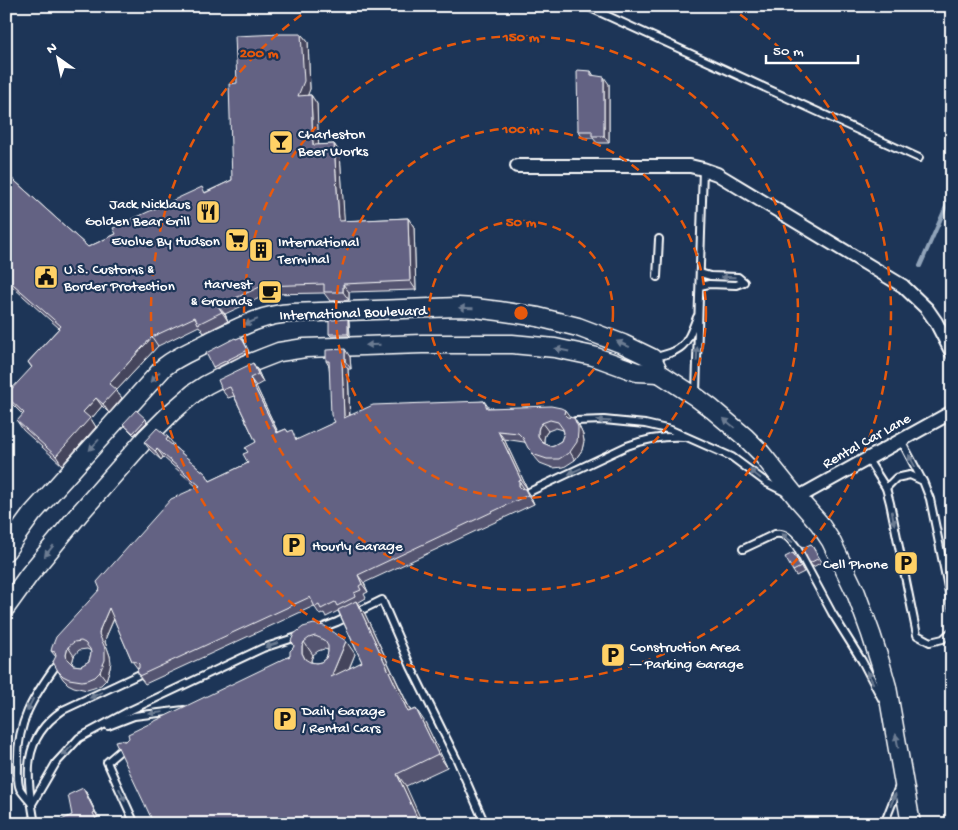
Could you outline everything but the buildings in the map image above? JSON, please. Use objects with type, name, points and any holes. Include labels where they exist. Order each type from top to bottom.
[{"type":"main road","name":"International Boulevard","points":[[6,551],[36,509],[164,366],[188,352],[265,317],[282,313],[475,308],[521,314],[559,322],[599,334],[656,365],[745,437],[761,453],[819,523],[831,541],[856,593],[880,662],[887,687],[911,824]]},
{"type":"main road","name":"International Boulevard","points":[[6,607],[29,575],[79,514],[172,412],[206,385],[266,356],[305,348],[422,344],[512,344],[555,348],[592,356],[637,372],[656,365]]},
{"type":"street","points":[[518,166],[690,166],[703,169],[728,180],[903,286],[927,309],[952,353]]},
{"type":"street","name":"Rental Car Lane","points":[[797,498],[952,412]]},
{"type":"lane","points":[[586,6],[919,158]]},
{"type":"lane","points":[[696,397],[703,169]]},
{"type":"lane","points":[[657,277],[659,239]]},
{"type":"lane","points":[[700,273],[710,276],[738,277],[744,282],[736,285],[709,284],[700,286]]},
{"type":"lane","points":[[656,365],[685,343],[699,312]]},
{"type":"lane","points":[[575,421],[604,420],[645,424],[671,430],[732,457],[767,483],[797,498]]},
{"type":"lane","points":[[529,492],[642,440],[668,437],[687,438]]},
{"type":"lane","points":[[901,440],[930,498],[952,607]]},
{"type":"lane","points":[[867,458],[886,488],[917,634],[930,642],[943,639],[952,630]]},
{"type":"lane","points":[[886,488],[896,478],[910,475],[922,481]]},
{"type":"lane","points":[[743,549],[780,533],[792,541],[798,548],[832,614],[862,660],[893,720]]},
{"type":"lane","points":[[311,632],[337,622],[382,600],[411,667],[457,760],[485,824]]},
{"type":"lane","points":[[32,804],[56,762],[79,738],[131,710],[263,648],[302,635]]},
{"type":"lane","points":[[32,804],[20,787],[18,759],[22,729],[33,699],[57,664]]},
{"type":"lane","points":[[36,824],[29,781],[30,759],[34,743],[42,729],[63,710],[140,674]]},
{"type":"lane","points":[[79,738],[134,716],[190,709]]},
{"type":"lane","points":[[133,749],[129,747],[121,750],[107,762],[135,824]]},
{"type":"lane","points":[[884,824],[903,777]]},
{"type":"waterway","points":[[920,266],[952,193]]},
{"type":"place","name":"Charleston Beer Works","points":[[281,142]]},
{"type":"place","name":"Jack Nicklaus Golden Bear Grill","points":[[208,212]]},
{"type":"place","name":"Evolve By Hudson","points":[[237,240]]},
{"type":"place","name":"International Terminal","points":[[261,250]]},
{"type":"place","name":"U.S. Customs & Border Protection","points":[[46,277]]},
{"type":"place","name":"Harvest & Grounds","points":[[270,292]]},
{"type":"place","name":"Hourly Garage","points":[[294,545]]},
{"type":"place","name":"Cell Phone","points":[[906,563]]},
{"type":"place","name":"Construction Area — Parking Garage","points":[[613,655]]},
{"type":"place","name":"Daily Garage / Rental Cars","points":[[285,719]]}]
